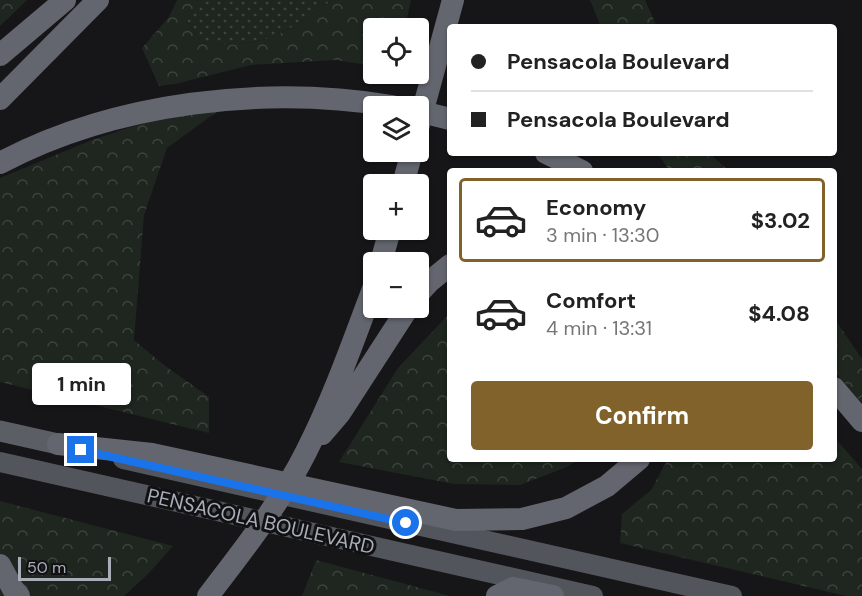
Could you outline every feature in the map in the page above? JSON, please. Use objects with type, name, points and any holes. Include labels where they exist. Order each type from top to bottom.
[{"type":"highway","points":[[0,55],[65,0]]},
{"type":"highway","points":[[0,99],[98,0]]},
{"type":"highway","points":[[427,96],[453,0]]},
{"type":"highway","points":[[0,163],[57,138],[110,121],[164,108],[274,97],[363,103]]},
{"type":"highway","points":[[429,114],[447,118]]},
{"type":"highway","points":[[552,156],[576,168]]},
{"type":"highway","points":[[429,282],[447,267]]},
{"type":"highway","points":[[208,596],[270,512],[306,453],[363,316]]},
{"type":"highway","points":[[306,453],[340,413],[402,318]]},
{"type":"highway","points":[[837,392],[862,421]]},
{"type":"highway","name":"PENSACOLA BOULEVARD","points":[[0,431],[58,444]]},
{"type":"highway","points":[[58,444],[152,454],[456,520],[522,519],[566,508],[607,486],[635,462]]},
{"type":"highway","points":[[196,596],[236,560]]},
{"type":"highway","points":[[0,565],[19,596]]},
{"type":"highway","points":[[497,596],[513,588],[553,596]]},
{"type":"main road","name":"PENSACOLA BOULEVARD","points":[[58,444],[732,596]]},
{"type":"main road","name":"PENSACOLA BOULEVARD","points":[[0,462],[593,596]]},
{"type":"green space","points":[[0,0],[27,0],[0,26]]},
{"type":"green space","points":[[177,0],[198,0],[187,21],[201,42],[225,45],[273,37],[300,22],[331,0],[411,0],[407,18],[363,18],[363,64],[336,60],[251,65],[159,86],[142,48],[169,17]]},
{"type":"green space","points":[[198,0],[331,0],[300,22],[273,37],[225,45],[201,42],[187,21]]},
{"type":"green space","points":[[590,0],[645,0],[656,24],[600,24]]},
{"type":"green space","points":[[218,111],[167,148],[144,215],[134,340],[209,397],[209,433],[0,382],[0,178],[92,140],[170,114]]},
{"type":"green space","points":[[659,156],[712,156],[726,168],[668,168]]},
{"type":"green space","points":[[447,316],[447,462],[574,462],[520,485],[454,484],[339,462],[398,368]]},
{"type":"green space","points":[[837,322],[862,359],[862,403],[837,374]]},
{"type":"green space","points":[[837,440],[862,469],[862,596],[846,596],[620,543],[622,514],[651,490],[666,462],[837,462]]},
{"type":"green space","points":[[0,501],[173,546],[124,596],[0,596]]},
{"type":"green space","points":[[316,560],[450,596],[302,596]]},
{"type":"route","points":[[81,450],[406,523]]}]
